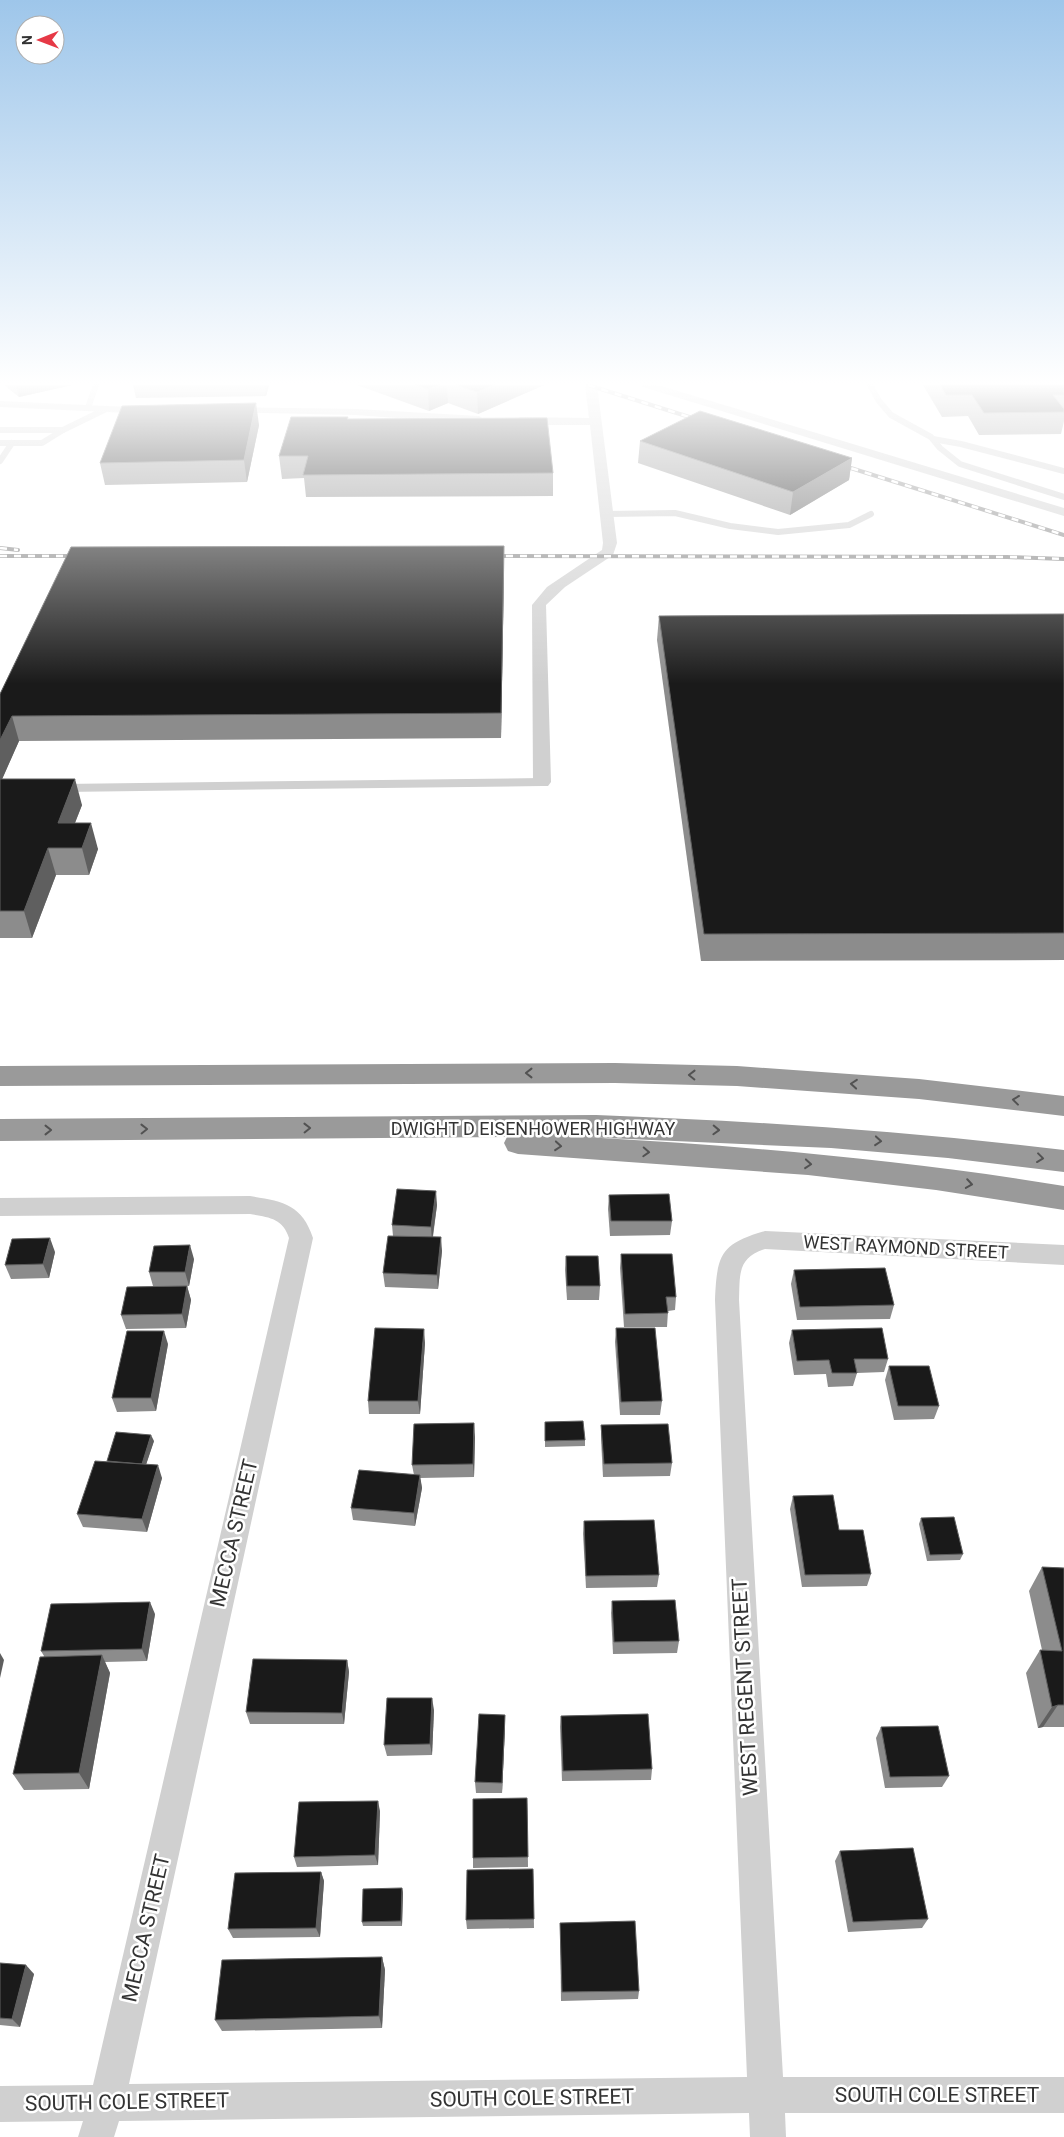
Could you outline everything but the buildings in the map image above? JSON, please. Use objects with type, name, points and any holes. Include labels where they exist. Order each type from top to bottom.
[{"type":"highway","points":[[0,1076],[615,1073],[737,1076],[919,1089],[1064,1106]]},
{"type":"highway","name":"DWIGHT D EISENHOWER HIGHWAY","points":[[0,1130],[596,1126],[727,1131],[896,1142],[1064,1161]]},
{"type":"highway","points":[[335,1127],[822,1165],[1064,1198]]},
{"type":"street","points":[[542,782],[538,609],[545,594],[594,564],[608,552],[610,543],[603,485]]},
{"type":"street","points":[[974,485],[1064,512]]},
{"type":"street","name":"MECCA STREET","points":[[0,1207],[250,1205],[279,1211],[292,1217],[298,1226],[301,1238],[107,2102],[96,2137]]},
{"type":"street","name":"WEST RAYMOND STREET","points":[[748,1246],[765,1240],[1064,1255]]},
{"type":"street","name":"WEST REGENT STREET","points":[[748,1246],[739,1250],[730,1264],[727,1300],[768,2137]]},
{"type":"street","name":"SOUTH COLE STREET","points":[[0,2104],[766,2095],[1064,2094]]},
{"type":"lane","points":[[1025,485],[1064,497]]},
{"type":"lane","points":[[606,514],[675,513],[730,526],[778,532],[849,525],[872,514]]},
{"type":"lane","points":[[50,788],[542,782]]},
{"type":"railway","points":[[904,485],[1064,535]]},
{"type":"railway","points":[[0,548],[18,550]]},
{"type":"railway","points":[[0,556],[82,556]]},
{"type":"railway","points":[[492,556],[1007,557],[1064,559]]}]
